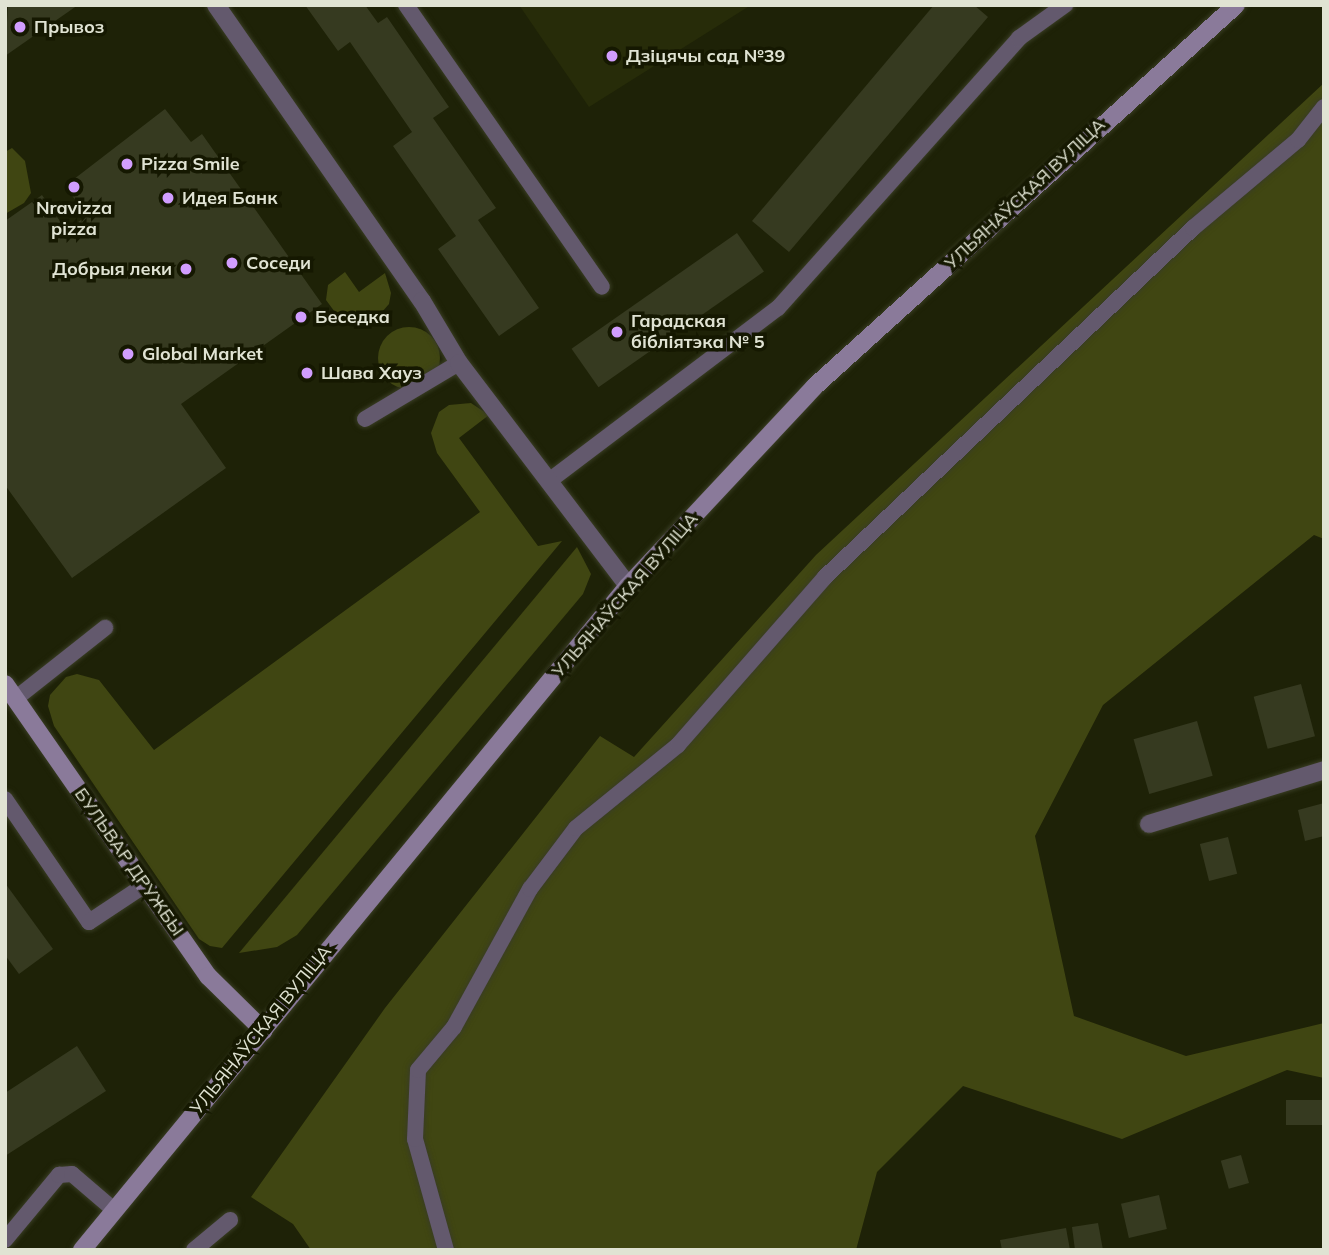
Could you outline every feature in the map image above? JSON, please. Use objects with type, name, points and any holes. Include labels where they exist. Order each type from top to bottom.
[{"type":"main road","name":"УЛЬЯНАЎСКАЯ ВУЛІЦА","points":[[82,1250],[264,1031],[330,944],[628,586],[814,387],[1236,5]]},
{"type":"main road","name":"БУЛЬВАР ДРУЖБЫ","points":[[10,692],[208,976],[264,1031]]},
{"type":"street","points":[[216,5],[422,301],[459,363],[628,586]]},
{"type":"street","points":[[1149,824],[1324,770]]},
{"type":"lane","points":[[406,5],[602,287]]},
{"type":"lane","points":[[549,481],[778,307],[1019,38],[1065,5]]},
{"type":"lane","points":[[446,1250],[415,1139],[418,1070],[454,1027],[530,890],[576,828],[678,745],[825,577],[1193,228],[1298,140],[1324,107]]},
{"type":"lane","points":[[365,419],[459,363]]},
{"type":"lane","points":[[10,692],[104,628]]},
{"type":"lane","points":[[5,799],[89,922],[145,885]]},
{"type":"lane","points":[[5,1240],[59,1175],[72,1174],[114,1210]]},
{"type":"lane","points":[[194,1250],[230,1220]]},
{"type":"shaded area","name":"Дзіцячы сад №39","points":[[519,5],[751,5],[589,107]]},
{"type":"shaded area","points":[[1324,83],[1324,539],[1314,535],[1103,705],[1035,836],[1074,1016],[1186,1056],[1324,1023],[1324,1078],[1287,1070],[1122,1139],[963,1086],[877,1172],[856,1250],[311,1250],[293,1224],[251,1197],[385,1008],[600,736],[634,757],[816,555]]},
{"type":"shaded area","points":[[12,148],[25,161],[31,193],[24,203],[5,214],[5,152]]},
{"type":"shaded area","points":[[345,272],[359,292],[385,273],[391,293],[389,304],[375,320],[362,325],[340,319],[326,300],[328,285]]},
{"type":"shaded area","points":[[409,327],[431,336],[440,358],[431,380],[409,389],[387,380],[378,358],[387,336]]},
{"type":"shaded area","points":[[471,403],[489,415],[459,438],[538,546],[562,541],[222,948],[210,946],[199,939],[54,726],[48,706],[50,695],[66,677],[77,674],[99,680],[154,750],[480,512],[437,453],[431,433],[439,412],[449,405]]},
{"type":"shaded area","points":[[577,547],[591,574],[583,594],[297,935],[277,947],[239,953]]},
{"type":"building","name":"Прывоз","points":[[8,5],[78,5],[5,56]]},
{"type":"building","points":[[305,5],[365,5],[378,23],[387,17],[449,107],[433,118],[496,208],[478,220],[539,308],[499,336],[438,249],[456,236],[393,146],[412,132],[350,42],[338,51]]},
{"type":"building","points":[[934,5],[974,5],[988,17],[789,252],[752,221]]},
{"type":"building","name":"Global Market","points":[[165,109],[191,142],[202,134],[322,304],[181,404],[226,468],[72,578],[5,485],[5,221],[42,195],[66,230],[87,216],[65,186]]},
{"type":"building","points":[[737,233],[764,272],[598,387],[572,349]]},
{"type":"building","points":[[1301,684],[1315,736],[1268,749],[1254,697]]},
{"type":"building","points":[[1197,721],[1213,776],[1149,794],[1134,739]]},
{"type":"building","points":[[1324,803],[1324,836],[1305,841],[1298,810]]},
{"type":"building","points":[[1228,837],[1237,874],[1209,881],[1200,844]]},
{"type":"building","points":[[5,883],[53,949],[19,974],[5,955]]},
{"type":"building","points":[[77,1046],[106,1091],[5,1156],[5,1093]]},
{"type":"building","points":[[1286,1100],[1324,1100],[1324,1125],[1286,1125]]},
{"type":"building","points":[[1241,1155],[1249,1183],[1229,1189],[1221,1161]]},
{"type":"building","points":[[1159,1195],[1167,1229],[1129,1238],[1121,1204]]},
{"type":"building","points":[[1098,1223],[1103,1250],[1075,1250],[1072,1227]]},
{"type":"building","points":[[1066,1228],[1070,1250],[1002,1250],[1000,1240]]},
{"type":"place","name":"Прывоз","points":[[20,27]]},
{"type":"place","name":"Дзіцячы сад №39","points":[[612,56]]},
{"type":"place","name":"Pizza Smile","points":[[127,164]]},
{"type":"place","name":"Nravizza pizza","points":[[74,187]]},
{"type":"place","name":"Идея Банк","points":[[168,198]]},
{"type":"place","name":"Соседи","points":[[232,263]]},
{"type":"place","name":"Добрыя леки","points":[[186,269]]},
{"type":"place","name":"Беседка","points":[[301,317]]},
{"type":"place","name":"Гарадская бібліятэка № 5","points":[[617,332]]},
{"type":"place","name":"Global Market","points":[[128,354]]},
{"type":"place","name":"Шава Хауз","points":[[307,373]]}]
